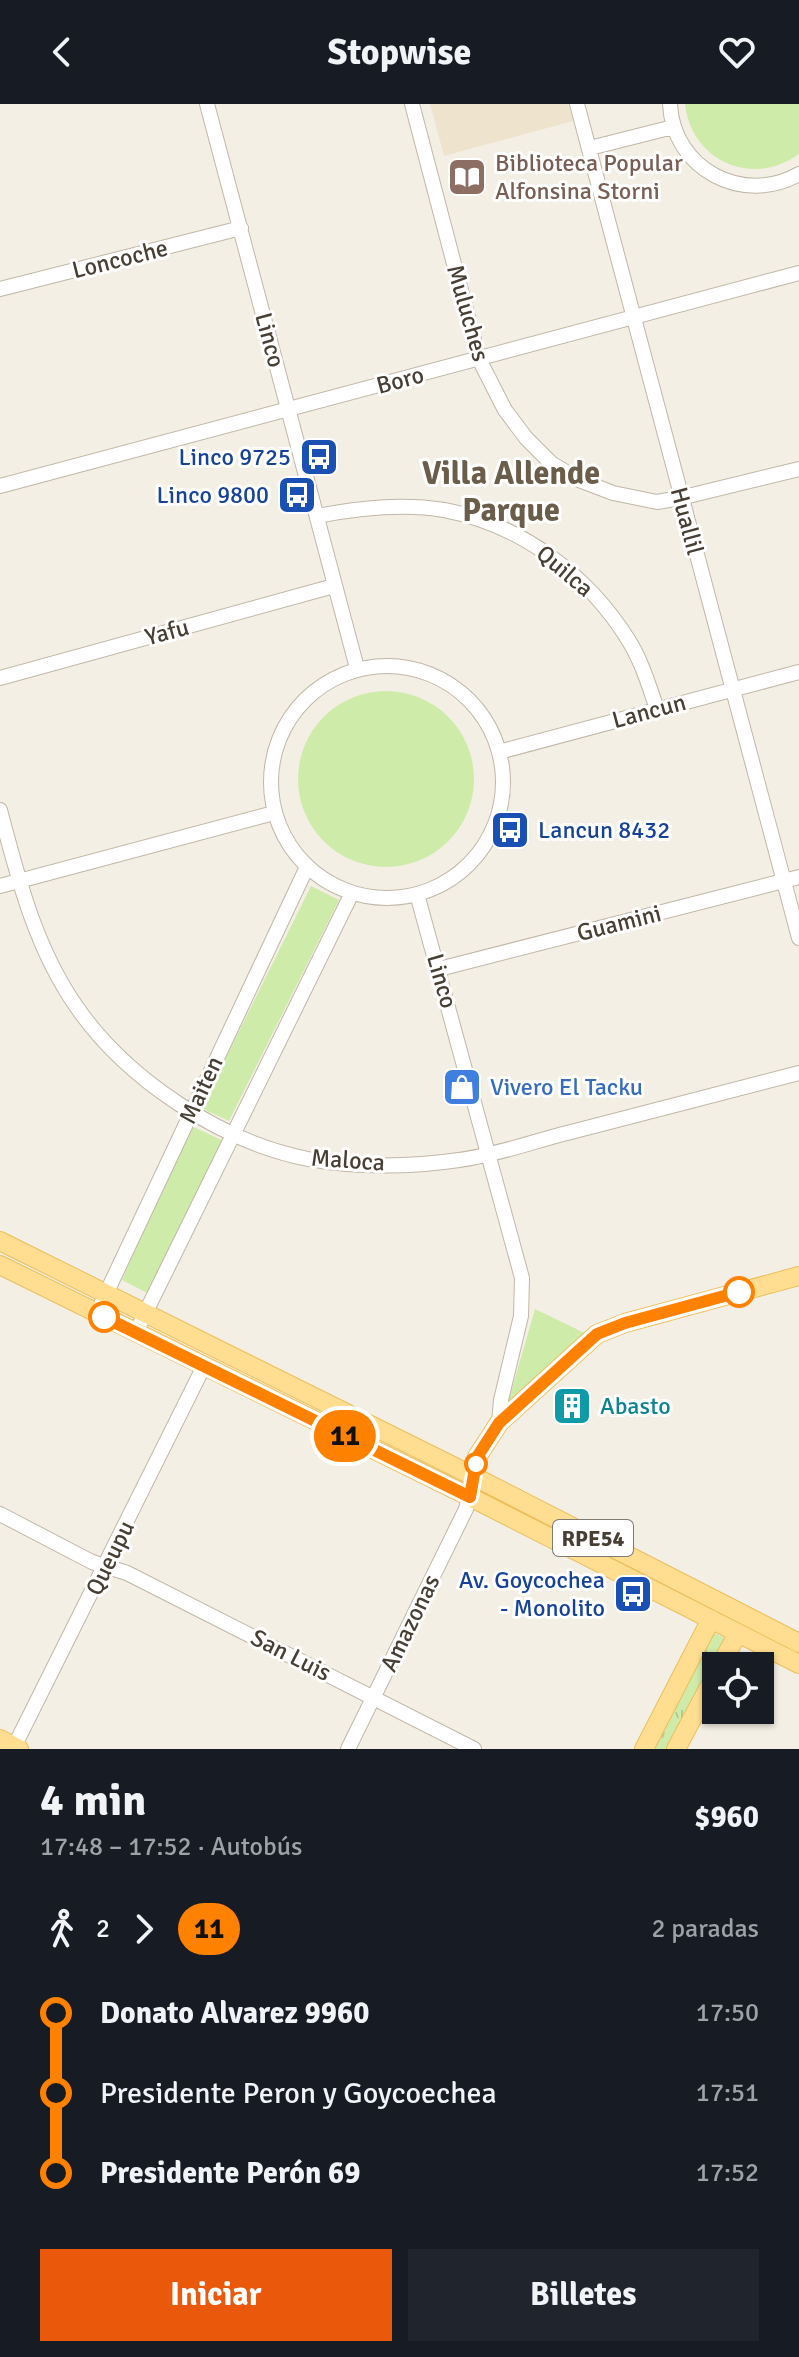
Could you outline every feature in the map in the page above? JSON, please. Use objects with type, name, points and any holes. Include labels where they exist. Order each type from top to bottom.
[{"type":"main road","name":"RPE54","points":[[0,1241],[473,1476],[714,1600],[731,1622],[799,1643]]},
{"type":"main road","name":"RPE54","points":[[0,1265],[731,1622],[799,1664]]},
{"type":"main road","points":[[473,1476],[477,1457],[499,1423],[593,1337],[608,1328],[799,1276]]},
{"type":"main road","points":[[724,1652],[731,1622]]},
{"type":"main road","points":[[644,1749],[731,1622]]},
{"type":"main road","points":[[676,1749],[702,1700]]},
{"type":"street","name":"Linco","points":[[207,104],[357,668]]},
{"type":"street","name":"Muluches","points":[[412,104],[479,359],[505,410],[526,438],[551,463],[579,480],[623,496],[657,502],[680,498]]},
{"type":"street","name":"Huallil","points":[[577,104],[732,689],[792,879],[799,938]]},
{"type":"street","points":[[670,104],[678,140],[704,170],[742,186],[769,186],[799,174]]},
{"type":"street","points":[[590,148],[673,127]]},
{"type":"street","name":"Loncoche","points":[[0,289],[241,228]]},
{"type":"street","name":"Boro","points":[[0,486],[799,273]]},
{"type":"street","points":[[680,498],[799,469]]},
{"type":"street","name":"Quilca","points":[[317,516],[370,508],[444,510],[490,523],[530,543],[566,568],[608,610],[642,666],[657,709]]},
{"type":"street","name":"Yafu","points":[[0,678],[334,586]]},
{"type":"street","points":[[384,666],[415,669],[444,681],[469,699],[487,724],[499,752],[503,778],[501,804],[486,841],[461,871],[417,894],[383,898],[352,893],[328,883],[307,867],[282,833],[274,813],[270,783],[274,754],[285,726],[303,702],[326,683],[357,668],[384,666]]},
{"type":"street","name":"Lancun","points":[[499,752],[799,672]]},
{"type":"street","name":"Maloca","points":[[0,810],[18,881],[38,936],[83,1017],[115,1054],[148,1083],[190,1111],[233,1133],[287,1154],[334,1163],[433,1162],[489,1154],[799,1073]]},
{"type":"street","points":[[0,886],[274,813]]},
{"type":"street","name":"Maiten","points":[[97,1313],[307,867]]},
{"type":"street","name":"Guamini","points":[[439,969],[792,879]]},
{"type":"street","name":"Maiten","points":[[136,1332],[352,893]]},
{"type":"street","name":"Linco","points":[[417,894],[523,1287],[521,1316],[501,1400],[499,1423]]},
{"type":"street","name":"Queupu","points":[[12,1746],[106,1566],[204,1366]]},
{"type":"street","name":"Amazonas","points":[[348,1749],[466,1509],[473,1476]]},
{"type":"street","name":"San Luis","points":[[0,1514],[106,1566],[127,1573],[474,1749]]},
{"type":"shaded area","points":[[430,104],[568,104],[573,121],[444,156]]},
{"type":"green space","points":[[685,104],[799,104],[799,154],[763,169],[727,163],[699,141],[690,124]]},
{"type":"green space","points":[[386,691],[420,698],[448,717],[467,745],[474,779],[467,813],[448,841],[420,860],[386,867],[352,860],[324,841],[305,813],[298,779],[305,745],[324,717],[352,698]]},
{"type":"green space","points":[[311,886],[339,900],[229,1121],[201,1108]]},
{"type":"green space","points":[[189,1125],[224,1141],[149,1294],[122,1280]]},
{"type":"green space","points":[[535,1309],[593,1337],[507,1406]]},
{"type":"green space","points":[[712,1632],[727,1639],[721,1652],[702,1652],[702,1690],[673,1749],[650,1749]]},
{"type":"bus line","name":"11","points":[[104,1317],[470,1497],[477,1457],[499,1423],[597,1334],[608,1328],[739,1292]]},
{"type":"place","name":"Biblioteca Popular Alfonsina Storni","points":[[467,177]]},
{"type":"place","name":"Linco 9725","points":[[319,457]]},
{"type":"place","name":"Linco 9800","points":[[297,495]]},
{"type":"place","name":"Lancun 8432","points":[[510,830]]},
{"type":"place","name":"Vivero El Tacku","points":[[462,1087]]},
{"type":"place","name":"Abasto","points":[[572,1406]]},
{"type":"place","name":"Av. Goycochea - Monolito","points":[[633,1594]]},
{"type":"district","name":"Villa Allende Parque","points":[[511,492]]}]
